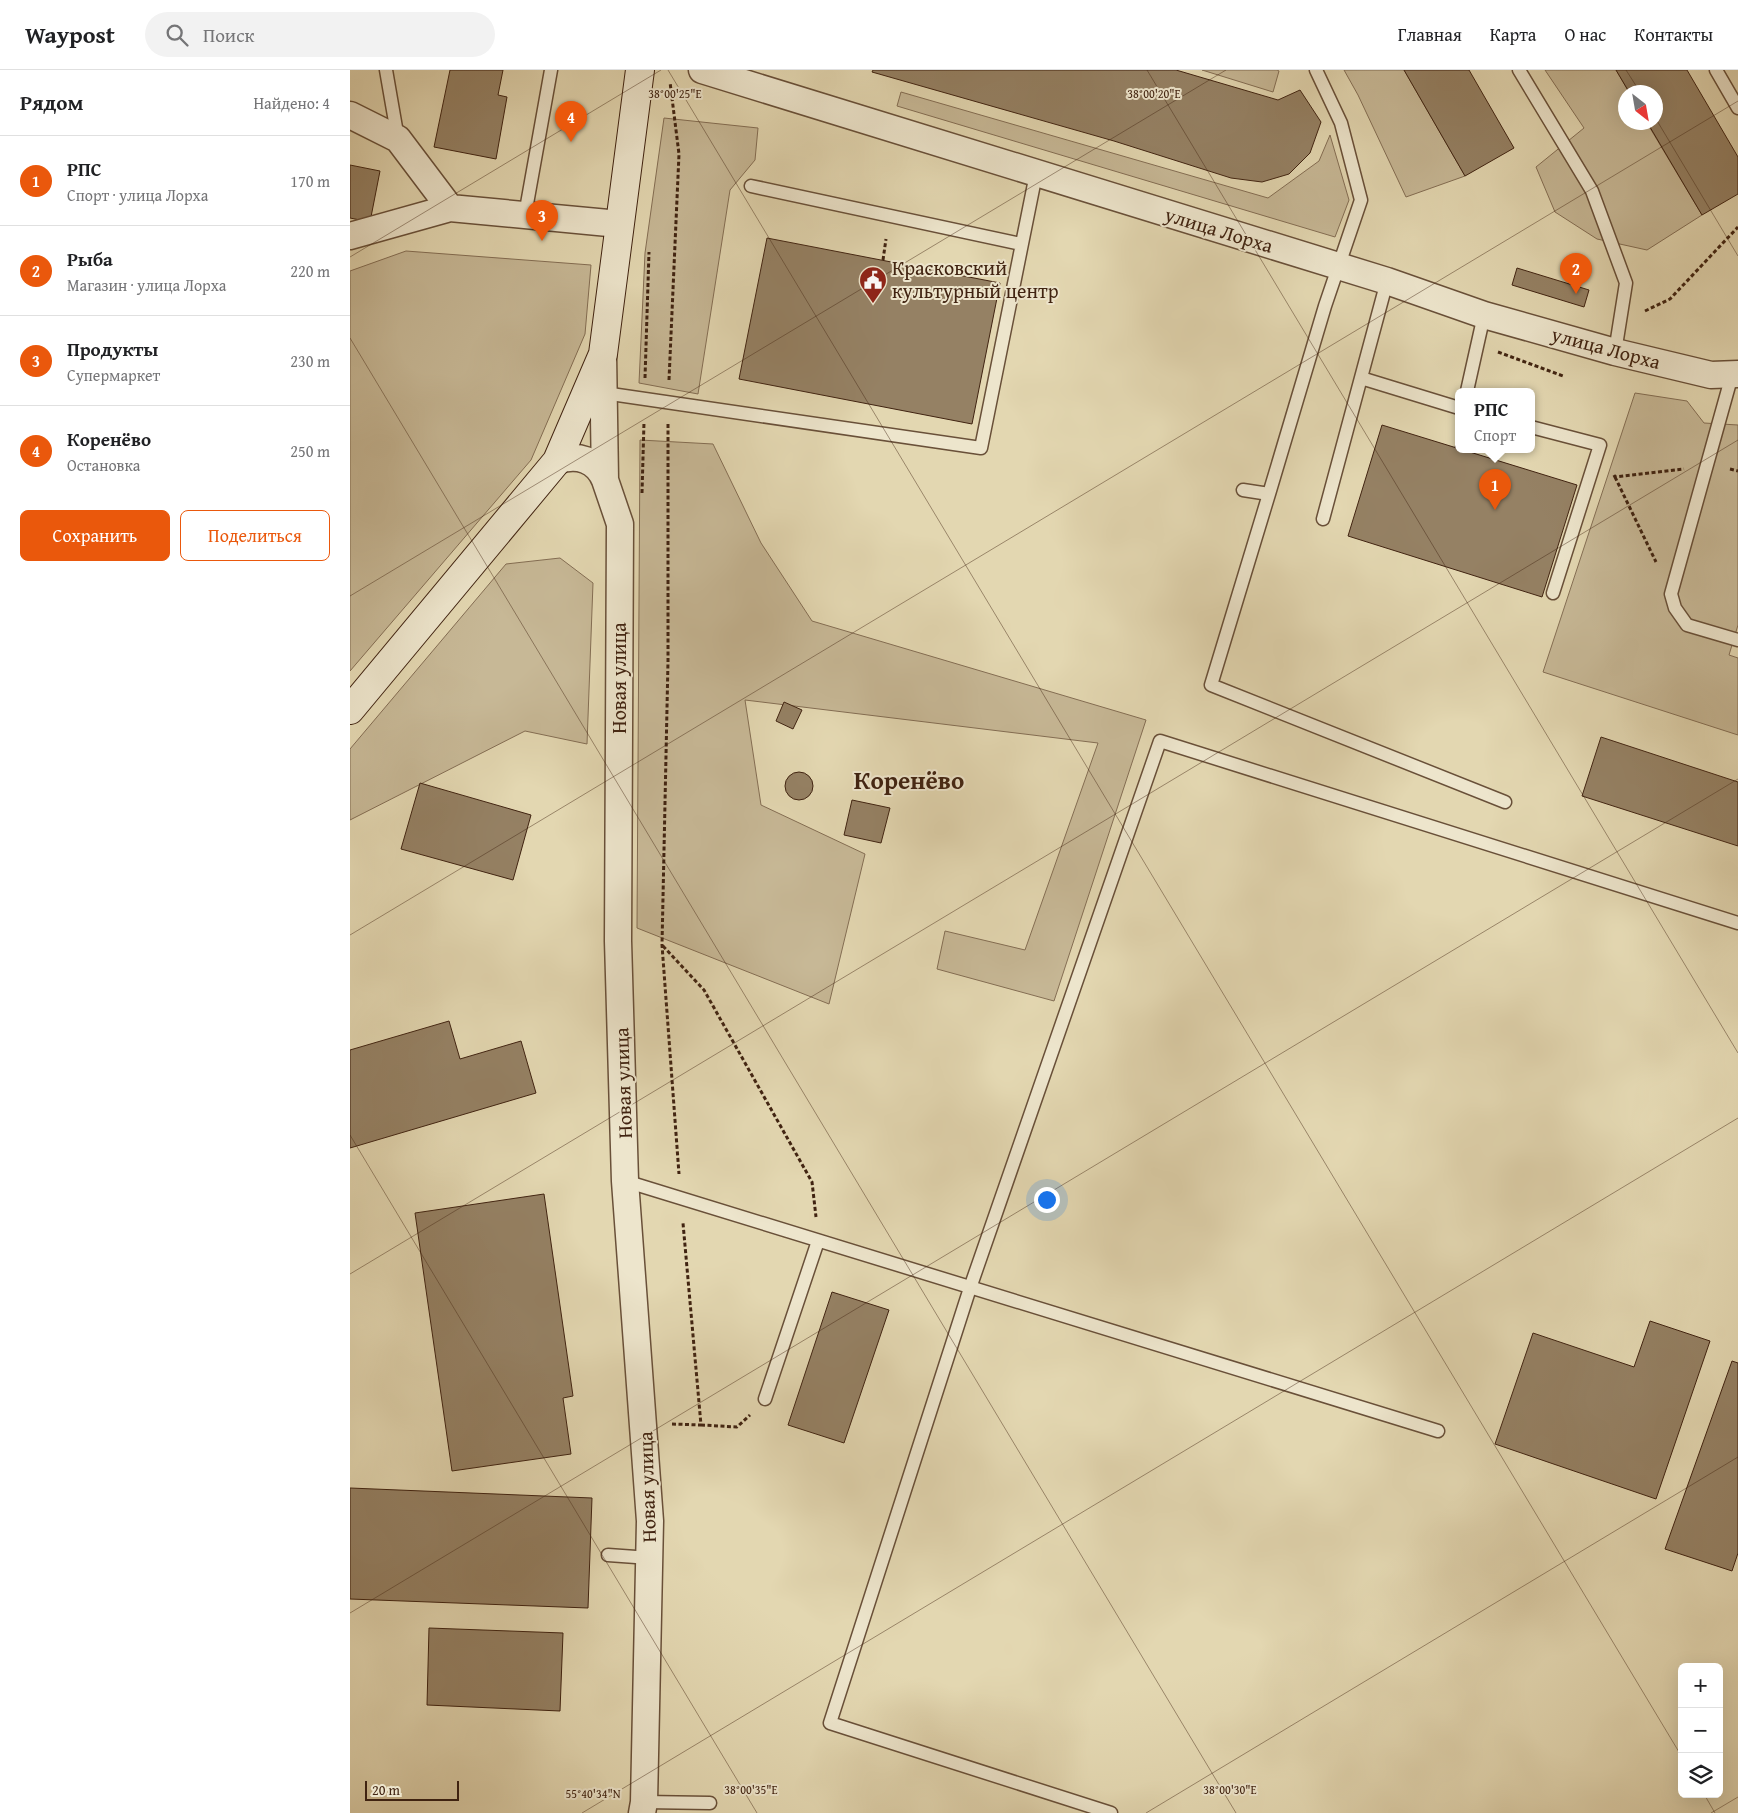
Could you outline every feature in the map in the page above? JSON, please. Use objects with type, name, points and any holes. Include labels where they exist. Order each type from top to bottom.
[{"type":"main road","name":"Новая улица","points":[[350,710],[557,461],[604,354],[640,70]]},
{"type":"street","name":"улица Лорха","points":[[702,70],[1386,281],[1484,315],[1615,352],[1711,375],[1735,374]]},
{"type":"street","points":[[350,116],[398,138],[450,208]]},
{"type":"street","points":[[350,236],[450,208],[619,224]]},
{"type":"street","name":"Новая улица","points":[[604,354],[605,480],[620,524],[618,941],[625,1182],[645,1423],[650,1521],[640,1797]]},
{"type":"street","points":[[557,461],[567,457],[580,456],[602,472],[605,480]]},
{"type":"lane","points":[[386,70],[398,138]]},
{"type":"lane","points":[[525,215],[551,70]]},
{"type":"lane","points":[[1316,70],[1341,123],[1361,200],[1338,266],[1211,685],[1505,802]]},
{"type":"lane","points":[[1519,70],[1592,191],[1626,283],[1615,352]]},
{"type":"lane","points":[[1716,70],[1738,108]]},
{"type":"lane","points":[[604,393],[981,448],[1036,174]]},
{"type":"lane","points":[[751,186],[1021,244]]},
{"type":"lane","points":[[1323,519],[1386,281]]},
{"type":"lane","points":[[1467,388],[1484,315]]},
{"type":"lane","points":[[1735,374],[1671,594],[1675,608],[1687,625],[1738,640]]},
{"type":"lane","points":[[1360,378],[1455,407]]},
{"type":"lane","points":[[1535,428],[1600,445],[1553,593]]},
{"type":"lane","points":[[1243,490],[1269,494]]},
{"type":"lane","points":[[1111,1813],[830,1723],[970,1288],[1160,741],[1738,923]]},
{"type":"lane","points":[[625,1182],[1438,1431]]},
{"type":"lane","points":[[765,1399],[818,1241]]},
{"type":"lane","points":[[608,1555],[650,1558]]},
{"type":"lane","points":[[640,1797],[710,1803]]},
{"type":"path","points":[[670,82],[680,154],[668,403],[668,661],[662,945],[700,1425]]},
{"type":"path","points":[[1621,322],[1670,299],[1738,227]]},
{"type":"path","points":[[1477,344],[1563,376]]},
{"type":"path","points":[[1600,445],[1671,594]]},
{"type":"path","points":[[1615,477],[1707,466],[1738,470]]},
{"type":"path","points":[[662,945],[704,990],[812,1182],[818,1241]]},
{"type":"path","points":[[645,1423],[737,1427],[765,1399]]},
{"type":"shaded area","points":[[1202,70],[1277,70],[1279,71],[1273,92]]},
{"type":"shaded area","points":[[1344,70],[1404,70],[1465,176],[1406,197],[1358,95]]},
{"type":"shaded area","points":[[1545,70],[1616,70],[1625,85],[1618,85],[1618,130],[1651,130],[1702,215],[1647,250],[1597,239],[1555,212],[1536,167],[1584,128]]},
{"type":"shaded area","points":[[901,92],[1268,198],[1319,161],[1330,135],[1349,200],[1335,237],[897,106]]},
{"type":"shaded area","points":[[664,118],[758,128],[755,160],[730,190],[698,394],[639,383],[645,253]]},
{"type":"shaded area","points":[[406,251],[591,265],[585,334],[531,460],[350,671],[350,271]]},
{"type":"shaded area","points":[[1635,393],[1687,401],[1704,423],[1738,425],[1738,625],[1729,655],[1738,658],[1738,735],[1543,672]]},
{"type":"shaded area","points":[[640,440],[713,444],[761,543],[812,621],[1146,720],[1054,1001],[937,969],[945,931],[1025,950],[1098,743],[745,700],[761,805],[865,854],[829,1004],[637,928]]},
{"type":"shaded area","points":[[560,558],[593,583],[587,744],[525,731],[350,820],[350,749],[506,564]]},
{"type":"building","points":[[450,70],[503,70],[498,95],[507,97],[496,159],[434,147]]},
{"type":"building","points":[[873,70],[1176,70],[1278,100],[1300,90],[1321,122],[1310,153],[1289,174],[1262,182],[1231,178],[1114,141],[872,72]]},
{"type":"building","points":[[1404,70],[1469,70],[1514,148],[1465,176]]},
{"type":"building","points":[[1616,70],[1687,70],[1738,157],[1738,194],[1702,215],[1652,130],[1663,130],[1663,85],[1625,85]]},
{"type":"building","points":[[350,165],[380,171],[370,222],[350,218]]},
{"type":"building","points":[[767,238],[1000,283],[972,424],[739,379]]},
{"type":"building","points":[[1517,268],[1589,290],[1584,307],[1512,285]]},
{"type":"building","points":[[1382,425],[1455,447],[1455,453],[1473,453],[1577,485],[1542,597],[1348,536]]},
{"type":"building","points":[[784,702],[802,710],[793,729],[776,721]]},
{"type":"building","points":[[1601,737],[1738,782],[1738,846],[1582,796]]},
{"type":"building","points":[[799,772],[809,776],[813,786],[809,796],[799,800],[789,796],[785,786],[789,776]]},
{"type":"building","points":[[420,783],[531,815],[513,880],[401,849]]},
{"type":"building","points":[[852,800],[890,808],[881,843],[844,835]]},
{"type":"building","points":[[449,1021],[460,1059],[521,1041],[536,1093],[350,1148],[350,1050]]},
{"type":"building","points":[[544,1194],[573,1396],[563,1398],[571,1454],[452,1471],[415,1213]]},
{"type":"building","points":[[832,1292],[889,1310],[844,1443],[788,1425]]},
{"type":"building","points":[[1650,1321],[1710,1341],[1656,1499],[1495,1444],[1533,1333],[1634,1367]]},
{"type":"building","points":[[1732,1361],[1738,1363],[1738,1553],[1732,1571],[1665,1549]]},
{"type":"building","points":[[350,1488],[592,1498],[588,1608],[350,1599]]},
{"type":"building","points":[[429,1628],[563,1633],[560,1711],[427,1705]]},
{"type":"place","name":"Коренёво","points":[[571,142]]},
{"type":"place","name":"Продукты","points":[[542,241]]},
{"type":"place","name":"Рыба","points":[[1576,294]]},
{"type":"place","name":"Красковский культурный центр","points":[[873,304]]},
{"type":"place","name":"РПС","points":[[1495,510]]},
{"type":"district","name":"Коренёво","points":[[909,780]]}]
